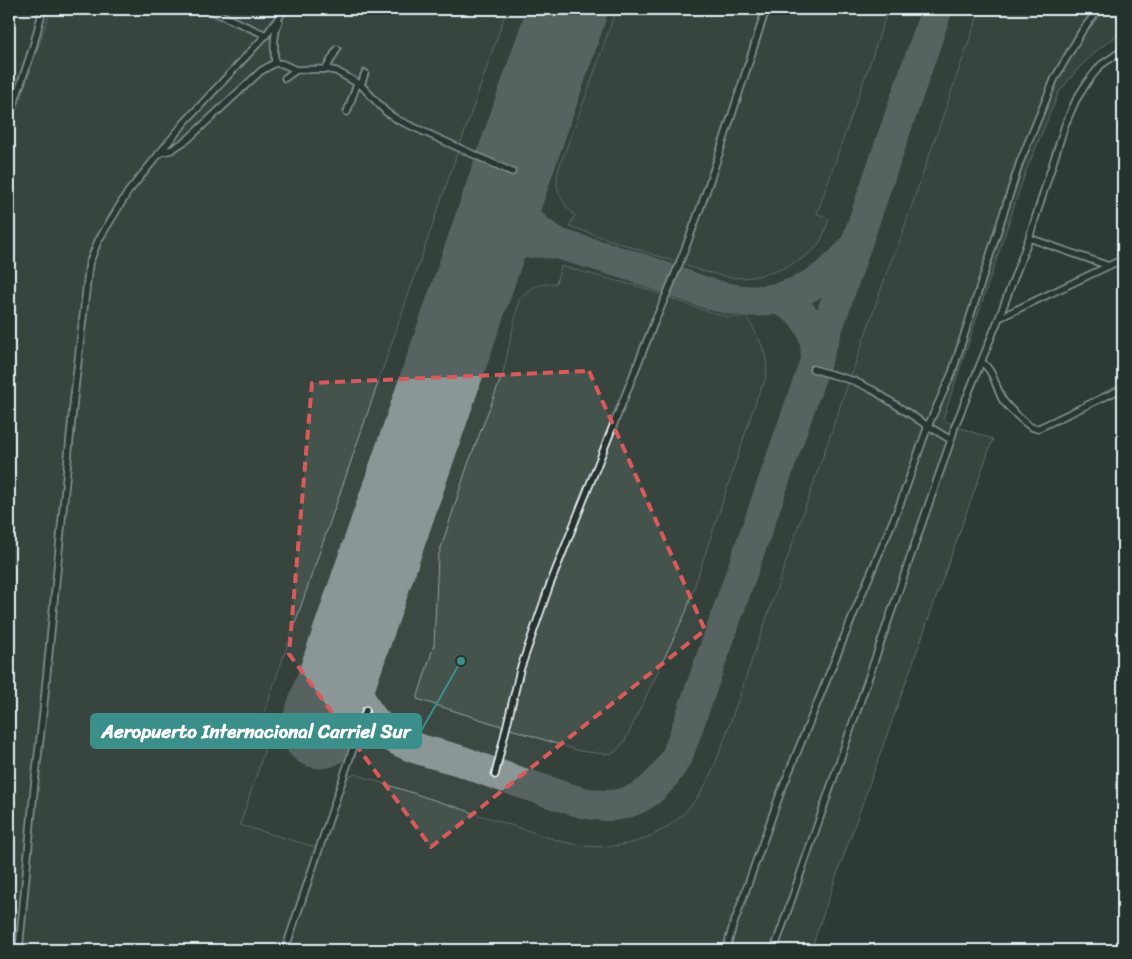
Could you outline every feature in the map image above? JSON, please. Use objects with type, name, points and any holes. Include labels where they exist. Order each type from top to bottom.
[{"type":"lane","points":[[9,119],[33,47],[43,9]]},
{"type":"lane","points":[[207,9],[266,35]]},
{"type":"lane","points":[[19,950],[89,264],[98,241],[128,192],[185,122],[266,35],[285,9]]},
{"type":"lane","points":[[495,774],[520,670],[549,587],[632,377],[673,281],[718,156],[766,9]]},
{"type":"lane","points":[[726,950],[780,794],[900,504],[928,426],[952,373],[1020,162],[1055,78],[1082,31],[1099,9]]},
{"type":"lane","points":[[275,63],[274,36],[281,15]]},
{"type":"lane","points":[[326,70],[337,49]]},
{"type":"lane","points":[[774,950],[951,440],[954,426],[999,318],[1029,238],[1065,125],[1076,100],[1101,65],[1123,50]]},
{"type":"lane","points":[[159,153],[170,150],[187,140],[260,71],[275,63],[283,64],[296,70],[336,71],[359,85],[386,112],[398,120],[512,172]]},
{"type":"lane","points":[[285,78],[296,70]]},
{"type":"lane","points":[[347,112],[365,73]]},
{"type":"lane","points":[[1029,238],[1109,266]]},
{"type":"lane","points":[[999,318],[1123,259]]},
{"type":"lane","points":[[981,362],[985,364],[990,372],[1006,404],[1030,427],[1035,429],[1119,390]]},
{"type":"lane","points":[[813,369],[854,381],[873,390],[951,440]]},
{"type":"lane","points":[[285,950],[366,710]]},
{"type":"highlighted area","points":[[589,371],[705,630],[431,847],[289,654],[312,383]]},
{"type":"shaded area","points":[[9,9],[1123,9],[1123,31],[1099,49],[1078,69],[1059,92],[1026,171],[943,419],[955,426],[993,439],[811,950],[9,950]]},
{"type":"shaded area","points":[[51,9],[507,9],[261,722],[270,734],[240,825],[319,848],[341,780],[355,774],[556,840],[586,846],[603,847],[635,842],[664,829],[677,820],[699,795],[723,743],[980,9],[1123,9],[1123,31],[1099,49],[1078,69],[1059,92],[1026,171],[943,419],[955,426],[993,439],[811,950],[9,950],[9,132]]},
{"type":"shaded area","points":[[616,9],[888,9],[817,213],[829,219],[820,242],[812,252],[794,263],[772,272],[750,277],[731,277],[702,271],[569,226],[575,216],[560,195],[557,184],[558,174]]},
{"type":"shaded area","points":[[561,266],[644,288],[697,308],[728,317],[747,317],[759,339],[767,363],[765,380],[757,398],[686,612],[625,741],[614,753],[605,754],[579,751],[417,699],[434,645],[438,557],[468,464],[503,373],[519,300],[530,289],[556,283]]},
{"type":"taxiway","points":[[353,631],[354,677],[360,698],[379,726],[400,741],[418,749],[589,804],[607,806],[627,803],[645,794],[661,780],[678,754],[937,9]]},
{"type":"taxiway","points":[[514,165],[507,174],[519,207],[531,223],[547,237],[559,244],[636,267],[712,295],[759,301],[794,294],[824,276],[851,251]]},
{"type":"taxiway","points":[[473,284],[474,271],[501,250],[527,243],[559,244]]},
{"type":"taxiway","points":[[778,299],[796,309],[808,323],[815,340],[816,360]]},
{"type":"runway","points":[[320,729],[568,9]]},
{"type":"place","name":"Aeropuerto Internacional Carriel Sur","points":[[461,661]]}]
